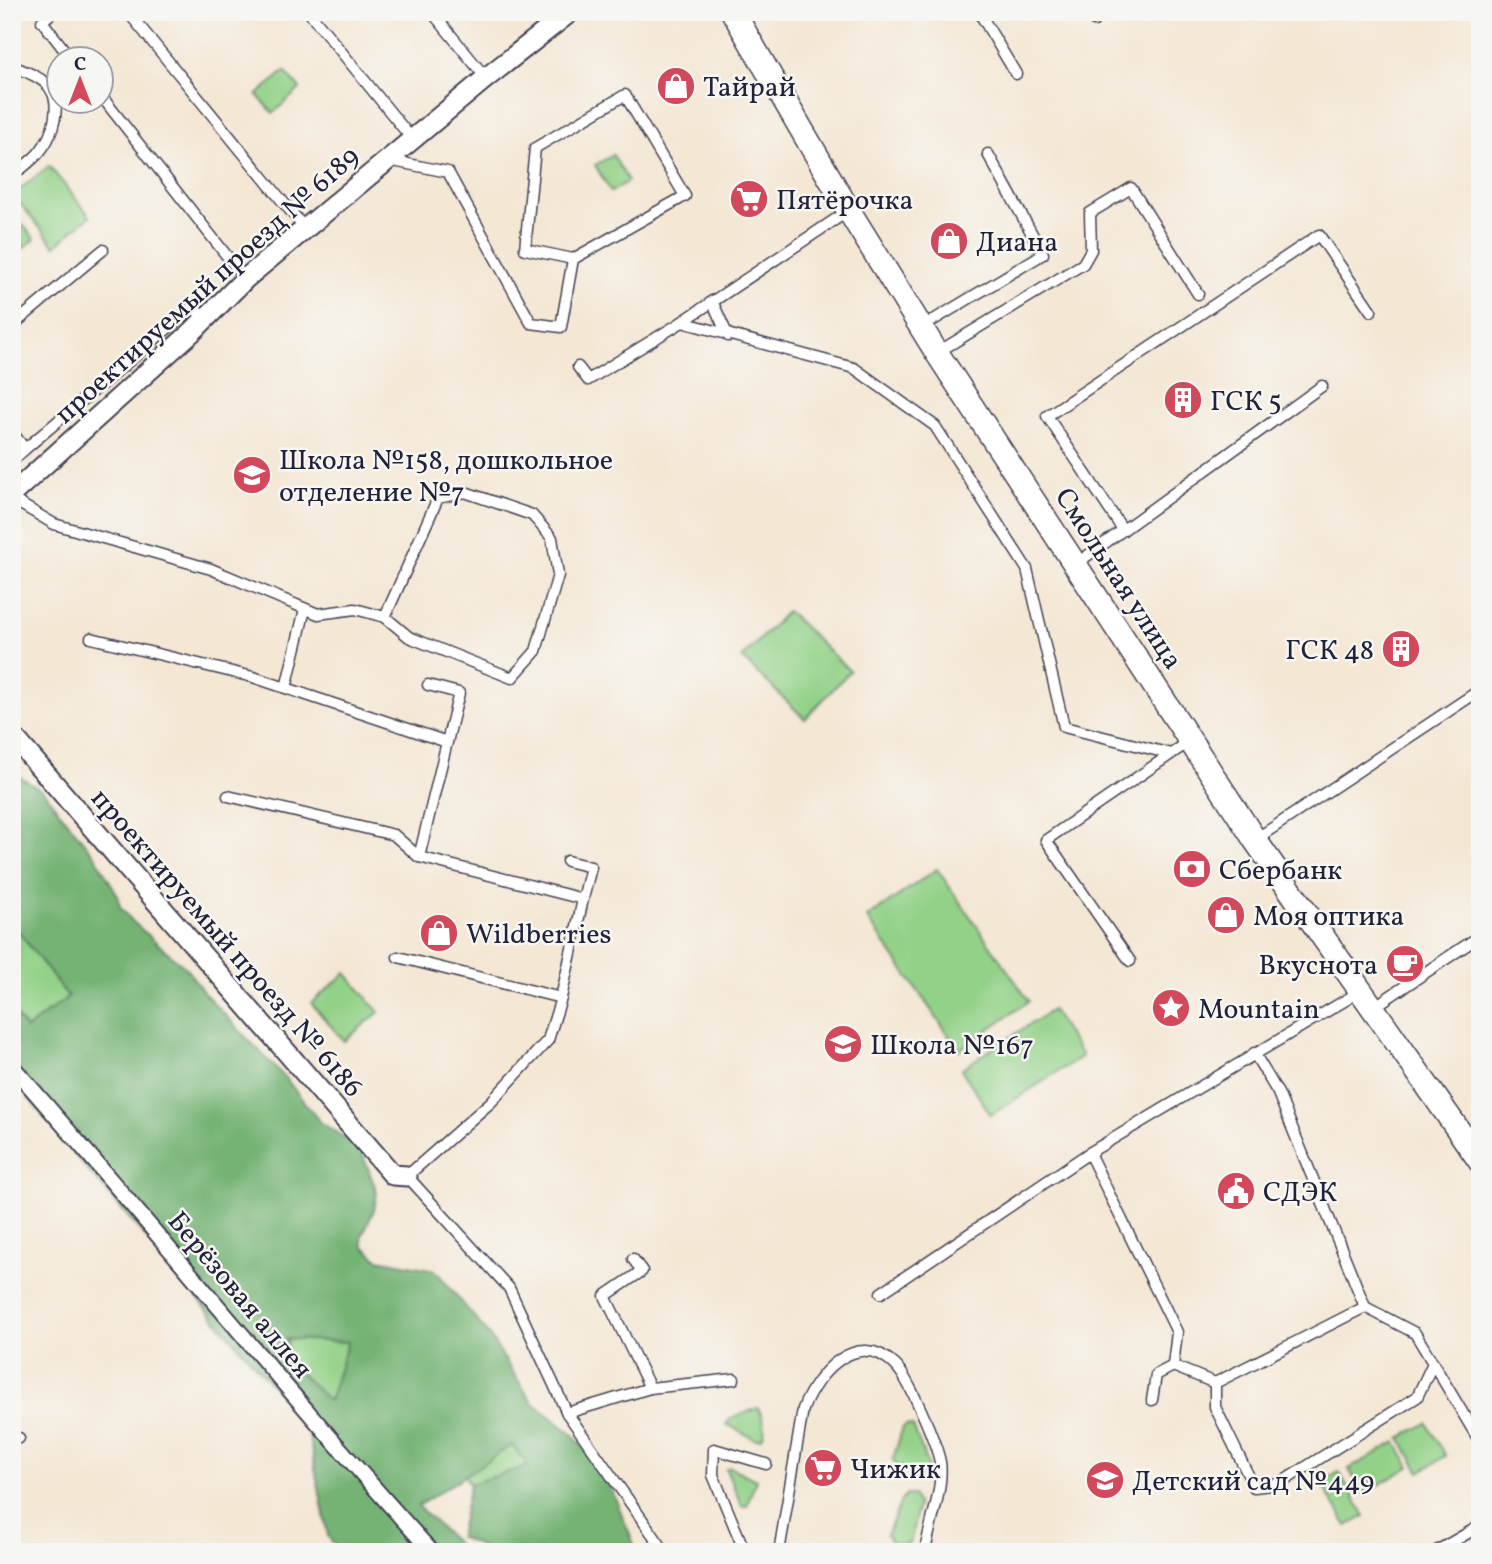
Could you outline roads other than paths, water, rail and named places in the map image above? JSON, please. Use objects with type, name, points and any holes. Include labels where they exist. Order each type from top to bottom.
[{"type":"street","name":"проектируемый проезд № 6189","points":[[12,497],[245,279],[486,78],[570,12]]},
{"type":"street","name":"Смольная улица","points":[[733,12],[849,211],[937,353],[1255,840],[1480,1161]]},
{"type":"street","name":"проектируемый проезд № 6186","points":[[12,735],[393,1175],[407,1176]]},
{"type":"street","name":"Берёзовая аллея","points":[[12,1066],[118,1186],[329,1437],[432,1552]]},
{"type":"lane","points":[[53,12],[39,17],[61,46]]},
{"type":"lane","points":[[128,12],[306,230]]},
{"type":"lane","points":[[309,12],[412,139]]},
{"type":"lane","points":[[432,12],[486,78]]},
{"type":"lane","points":[[979,12],[1016,74]]},
{"type":"lane","points":[[12,66],[28,72],[50,88],[56,107],[52,131],[41,151],[12,176]]},
{"type":"lane","points":[[625,95],[685,196],[573,259],[525,249],[535,148],[625,95]]},
{"type":"lane","points":[[116,115],[245,279]]},
{"type":"lane","points":[[921,327],[1043,254],[988,154]]},
{"type":"lane","points":[[387,160],[449,172],[531,323],[561,327],[573,259]]},
{"type":"lane","points":[[937,353],[1083,264],[1091,250],[1090,213],[1131,188],[1198,294]]},
{"type":"lane","points":[[578,367],[588,380],[682,322],[849,211]]},
{"type":"lane","points":[[1123,530],[1047,416],[1319,234],[1371,312]]},
{"type":"lane","points":[[12,326],[103,250]]},
{"type":"lane","points":[[712,301],[728,336]]},
{"type":"lane","points":[[12,461],[193,307],[205,319]]},
{"type":"lane","points":[[682,322],[854,369],[934,426],[1027,569],[1064,727],[1171,754]]},
{"type":"lane","points":[[1076,564],[1322,386]]},
{"type":"lane","points":[[12,432],[25,449]]},
{"type":"lane","points":[[12,497],[54,524],[211,569],[318,614],[355,608],[384,617],[409,637],[512,678],[536,651],[558,575],[552,538],[532,515],[465,492],[438,498],[384,617]]},
{"type":"lane","points":[[286,688],[305,608]]},
{"type":"lane","points":[[91,638],[253,677],[447,742]]},
{"type":"lane","points":[[419,857],[459,692],[428,685]]},
{"type":"lane","points":[[1255,840],[1480,690]]},
{"type":"lane","points":[[1130,961],[1046,840],[1190,741]]},
{"type":"lane","points":[[228,796],[394,835],[419,857],[583,899]]},
{"type":"lane","points":[[568,860],[591,867],[561,998],[548,1040],[491,1102],[407,1176],[509,1288],[567,1413],[665,1552]]},
{"type":"lane","points":[[881,1293],[1089,1153],[1254,1053],[1367,999],[1480,936]]},
{"type":"lane","points":[[398,957],[561,998]]},
{"type":"lane","points":[[1254,1053],[1278,1093],[1365,1307],[1415,1333],[1480,1442]]},
{"type":"lane","points":[[1089,1153],[1177,1332],[1173,1366]]},
{"type":"lane","points":[[633,1258],[642,1271],[604,1296],[650,1388]]},
{"type":"lane","points":[[1152,1399],[1156,1375],[1173,1366],[1215,1383],[1365,1307]]},
{"type":"lane","points":[[779,1552],[803,1409],[808,1394],[819,1377],[834,1362],[849,1354],[862,1352],[884,1356],[895,1363],[905,1377],[937,1454],[940,1477],[925,1552]]},
{"type":"lane","points":[[1215,1383],[1215,1407],[1254,1487],[1279,1485],[1417,1397],[1433,1363]]},
{"type":"lane","points":[[567,1413],[650,1388],[734,1379]]},
{"type":"lane","points":[[746,1552],[713,1475],[714,1449],[766,1464]]},
{"type":"lane","points":[[1435,1552],[1480,1526]]},
{"type":"place","name":"Тайрай","points":[[676,86]]},
{"type":"place","name":"Пятёрочка","points":[[749,199]]},
{"type":"place","name":"Диана","points":[[949,241]]},
{"type":"place","name":"ГСК 5","points":[[1183,400]]},
{"type":"place","name":"Школа №158, дошкольное отделение №7","points":[[252,475]]},
{"type":"place","name":"ГСК 48","points":[[1401,649]]},
{"type":"place","name":"Сбербанк","points":[[1192,869]]},
{"type":"place","name":"Моя оптика","points":[[1226,915]]},
{"type":"place","name":"Wildberries","points":[[439,933]]},
{"type":"place","name":"Вкуснота","points":[[1405,964]]},
{"type":"place","name":"Mountain","points":[[1171,1008]]},
{"type":"place","name":"Школа №167","points":[[843,1044]]},
{"type":"place","name":"СДЭК","points":[[1236,1191]]},
{"type":"place","name":"Чижик","points":[[823,1468]]},
{"type":"place","name":"Детский сад №449","points":[[1105,1480]]}]
